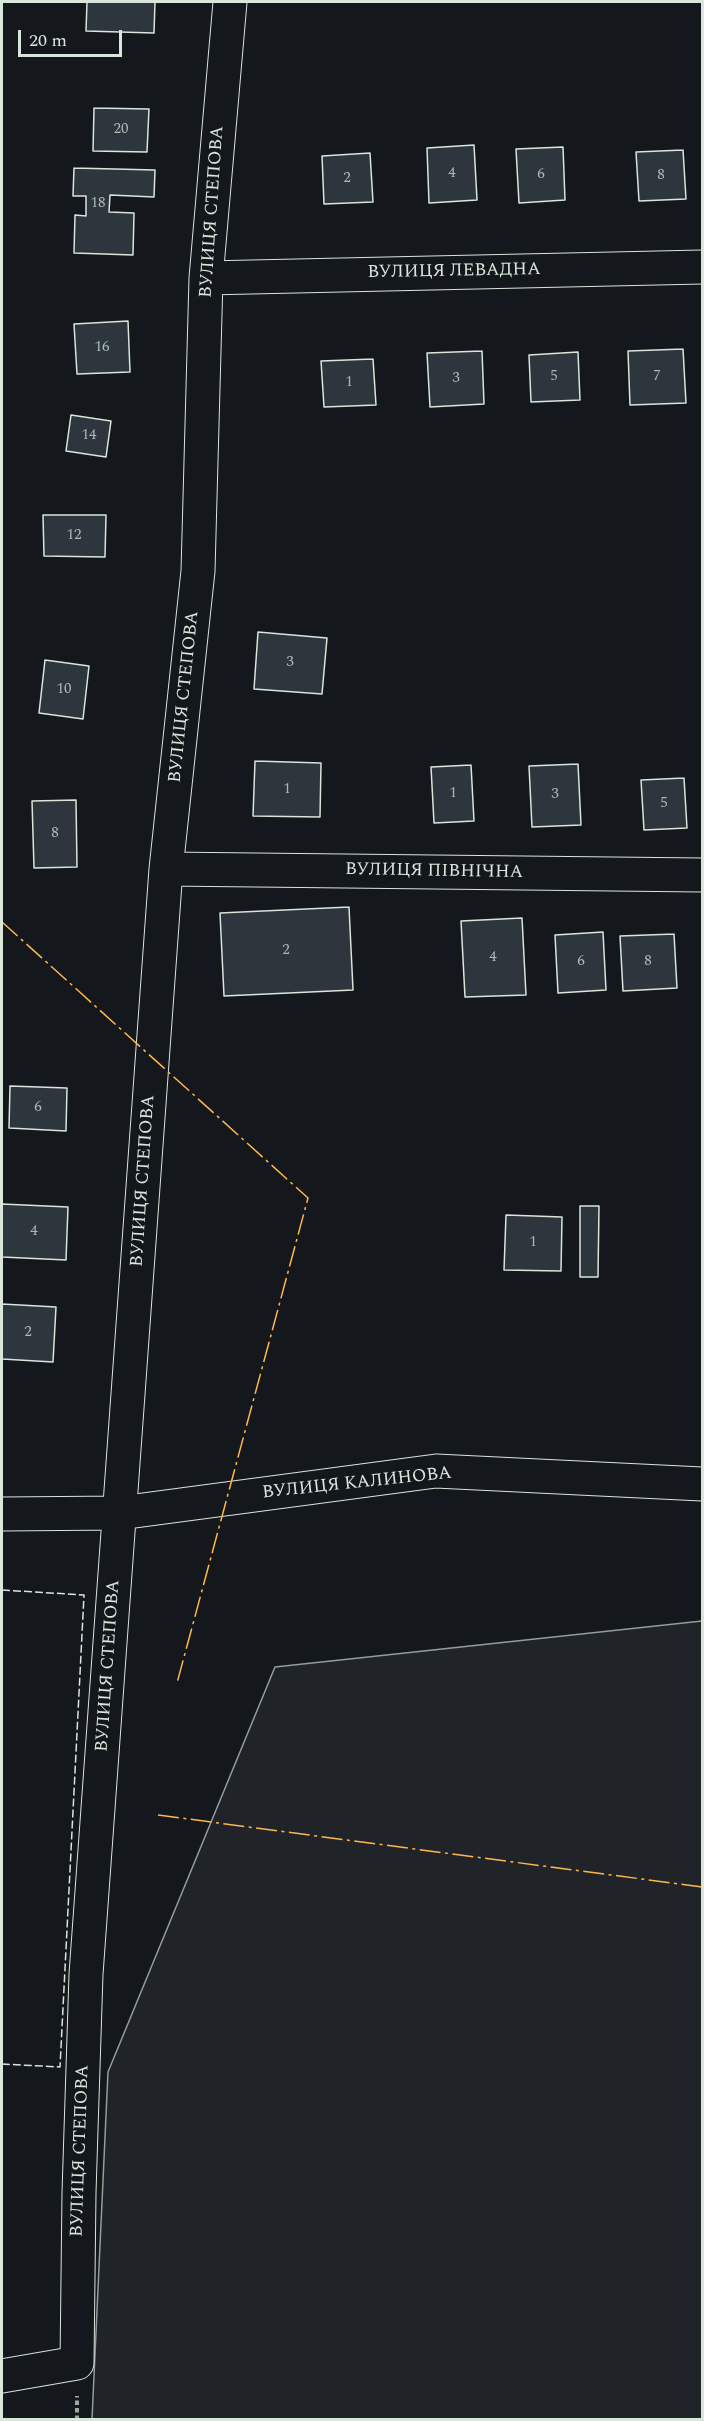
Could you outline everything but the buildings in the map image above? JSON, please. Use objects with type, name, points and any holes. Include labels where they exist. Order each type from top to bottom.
[{"type":"street","name":"ВУЛИЦЯ СТЕПОВА","points":[[2,2376],[77,2363],[79,2193],[86,1974],[166,870],[198,571],[206,278],[231,2]]},
{"type":"street","name":"ВУЛИЦЯ ЛЕВАДНА","points":[[206,278],[702,267]]},
{"type":"street","name":"ВУЛИЦЯ ПІВНІЧНА","points":[[166,870],[702,874]]},
{"type":"street","name":"ВУЛИЦЯ КАЛИНОВА","points":[[2,1514],[120,1513],[436,1471],[702,1484]]},
{"type":"shaded area","points":[[702,1621],[702,2419],[92,2419],[108,2072],[275,1667]]},
{"type":"fence","points":[[2,1590],[84,1595],[60,2067],[2,2064]]},
{"type":"power","points":[[2,922],[308,1198],[177,1683]]},
{"type":"power","points":[[158,1815],[702,1887]]}]
